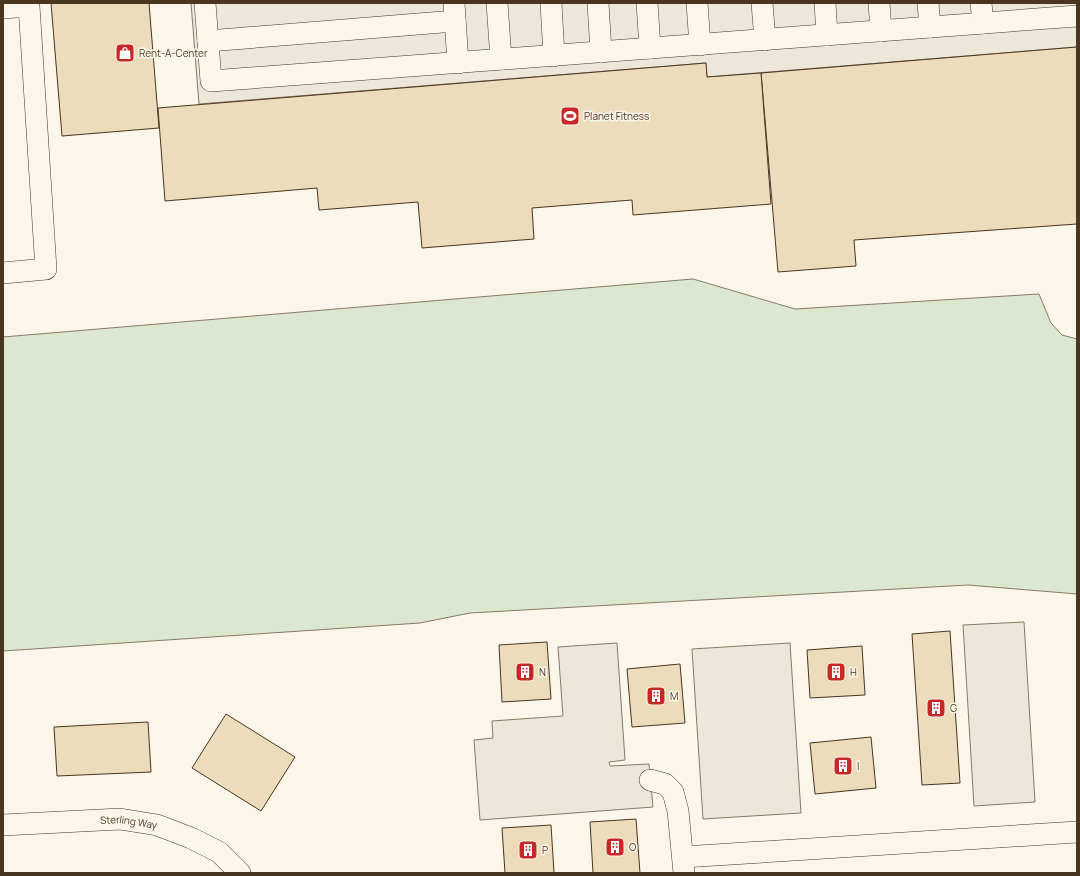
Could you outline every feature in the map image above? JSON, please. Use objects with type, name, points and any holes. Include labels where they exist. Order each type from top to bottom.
[{"type":"street","points":[[206,3],[211,81],[930,27],[982,13],[1029,11],[1077,16]]},
{"type":"street","points":[[498,3],[501,60]]},
{"type":"street","points":[[551,3],[554,56]]},
{"type":"street","points":[[598,3],[601,52]]},
{"type":"street","points":[[647,3],[650,48]]},
{"type":"street","points":[[697,3],[700,45]]},
{"type":"street","points":[[762,3],[765,40]]},
{"type":"street","points":[[825,3],[827,35]]},
{"type":"street","points":[[879,3],[881,31]]},
{"type":"street","points":[[928,3],[930,27]]},
{"type":"street","points":[[3,8],[29,6],[46,270],[3,273]]},
{"type":"street","points":[[208,41],[454,12],[458,63]]},
{"type":"street","points":[[650,780],[665,784],[673,792],[678,811],[683,865],[1077,832]]},
{"type":"street","name":"Sterling Way","points":[[3,825],[120,819],[157,825],[191,838],[219,852],[240,873]]},
{"type":"green space","points":[[693,279],[795,309],[1039,294],[1051,323],[1062,335],[1077,339],[1077,594],[968,585],[470,613],[420,623],[3,651],[3,337]]},
{"type":"shaded area","points":[[191,3],[1077,3],[1077,47],[707,77],[706,63],[199,104]]},
{"type":"shaded area","points":[[1024,622],[1035,802],[974,806],[963,625]]},
{"type":"shaded area","points":[[617,643],[625,760],[609,762],[610,766],[649,764],[653,807],[480,820],[474,740],[493,738],[492,721],[563,716],[558,647]]},
{"type":"shaded area","points":[[790,643],[801,813],[703,819],[692,649]]},
{"type":"building","points":[[51,3],[149,3],[159,128],[62,136]]},
{"type":"building","points":[[1077,47],[1077,224],[854,240],[856,266],[778,272],[761,73]]},
{"type":"building","points":[[706,63],[707,77],[761,73],[771,204],[633,215],[632,200],[532,208],[534,239],[422,248],[418,202],[319,210],[317,188],[165,201],[158,108]]},
{"type":"building","name":"G","points":[[950,631],[960,783],[922,785],[912,634]]},
{"type":"building","name":"N","points":[[547,642],[551,699],[502,702],[499,645]]},
{"type":"building","name":"H","points":[[862,646],[865,695],[810,698],[807,650]]},
{"type":"building","name":"M","points":[[680,664],[685,723],[632,727],[627,669]]},
{"type":"building","points":[[226,714],[295,757],[261,811],[192,768]]},
{"type":"building","points":[[148,722],[151,772],[57,776],[54,727]]},
{"type":"building","name":"I","points":[[871,737],[876,788],[815,794],[810,743]]},
{"type":"building","name":"O","points":[[636,819],[640,873],[593,873],[590,822]]},
{"type":"building","name":"P","points":[[551,825],[554,873],[505,873],[502,828]]},
{"type":"place","name":"Rent-A-Center","points":[[125,53]]},
{"type":"place","name":"Planet Fitness","points":[[570,116]]},
{"type":"place","name":"N","points":[[525,672]]},
{"type":"place","name":"H","points":[[836,672]]},
{"type":"place","name":"M","points":[[656,696]]},
{"type":"place","name":"G","points":[[936,708]]},
{"type":"place","name":"I","points":[[843,766]]},
{"type":"place","name":"O","points":[[615,847]]},
{"type":"place","name":"P","points":[[528,850]]}]
